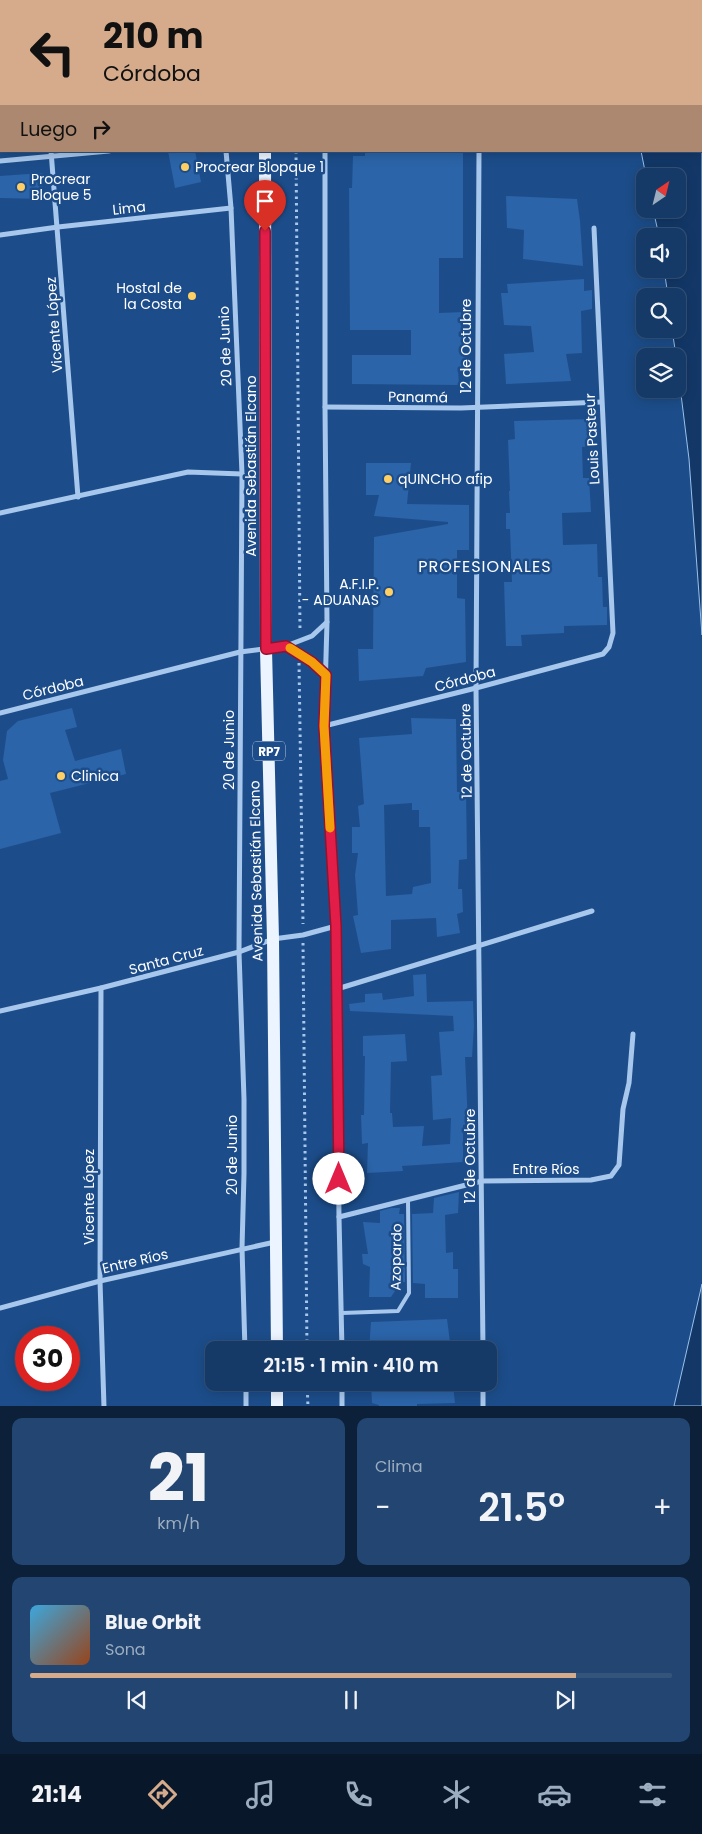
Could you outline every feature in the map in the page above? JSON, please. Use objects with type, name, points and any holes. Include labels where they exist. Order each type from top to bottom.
[{"type":"main road","name":"Avenida Sebastián Elcano","points":[[265,152],[266,649],[273,939],[277,1341]]},
{"type":"main road","points":[[277,1391],[277,1406]]},
{"type":"street","points":[[0,161],[52,154],[90,152]]},
{"type":"street","name":"20 de Junio","points":[[226,152],[231,208],[242,474],[239,952],[244,1099],[242,1248],[245,1341]]},
{"type":"street","points":[[324,152],[324,407],[327,622],[324,726],[336,926],[342,1341]]},
{"type":"street","name":"12 de Octubre","points":[[479,152],[476,688],[483,1341]]},
{"type":"street","name":"Vicente López","points":[[52,154],[78,497]]},
{"type":"street","name":"Lima","points":[[0,235],[231,208]]},
{"type":"street","name":"Louis Pasteur","points":[[594,228],[613,633],[609,647]]},
{"type":"street","name":"Panamá","points":[[324,407],[477,408],[601,402]]},
{"type":"street","points":[[0,513],[188,472],[242,474]]},
{"type":"street","name":"Córdoba","points":[[0,713],[240,652],[286,646],[312,636],[327,622]]},
{"type":"street","points":[[286,646],[312,662],[326,675]]},
{"type":"street","name":"Córdoba","points":[[324,726],[603,654],[609,647]]},
{"type":"street","points":[[337,989],[592,911]]},
{"type":"street","name":"Santa Cruz","points":[[0,1011],[101,988],[239,952],[273,939],[303,936],[336,926]]},
{"type":"street","name":"Vicente López","points":[[101,988],[100,1281],[104,1406]]},
{"type":"street","name":"Entre Ríos","points":[[339,1217],[482,1181],[591,1180],[611,1176],[619,1166],[623,1110],[629,1083],[633,1034]]},
{"type":"street","name":"Entre Ríos","points":[[0,1308],[100,1281],[276,1242]]},
{"type":"street","points":[[246,1391],[246,1406]]},
{"type":"street","points":[[342,1391],[342,1406]]},
{"type":"street","points":[[483,1391],[483,1406]]},
{"type":"lane","name":"Azopardo","points":[[342,1312],[398,1311],[409,1293],[408,1201]]},
{"type":"path","points":[[296,152],[299,515],[298,642]]},
{"type":"path","points":[[298,652],[307,1341]]},
{"type":"path","points":[[308,1391],[308,1406]]},
{"type":"water","points":[[641,152],[702,152],[702,635],[689,459],[681,398],[686,398],[686,348],[675,348],[673,338],[686,338],[686,288],[667,288],[665,278],[686,278],[686,228],[657,228],[655,218],[686,218],[686,168],[644,168]]},
{"type":"water","points":[[702,1284],[702,1406],[674,1406]]},
{"type":"building","name":"Procrear Blopque 1","points":[[168,152],[195,152],[201,182],[175,188]]},
{"type":"building","points":[[365,152],[463,152],[463,258],[439,258],[439,313],[464,312],[464,352],[466,352],[467,369],[458,369],[459,385],[352,384],[352,355],[411,355],[411,330],[350,330],[349,188],[352,188],[353,156],[365,156]]},
{"type":"building","name":"Procrear Bloque 5","points":[[42,173],[43,199],[0,198],[0,176]]},
{"type":"building","points":[[506,196],[577,199],[583,266],[523,259],[524,230],[507,228]]},
{"type":"building","points":[[584,279],[584,291],[592,290],[592,309],[581,311],[582,353],[566,354],[571,381],[506,384],[504,354],[534,352],[531,326],[504,325],[501,293],[508,293],[507,284]]},
{"type":"building","points":[[593,419],[594,446],[582,447],[583,478],[589,478],[591,512],[562,513],[563,545],[597,544],[598,577],[602,577],[603,607],[607,607],[607,625],[564,626],[564,633],[521,635],[522,646],[506,646],[504,582],[512,582],[510,529],[506,529],[506,513],[510,513],[508,440],[515,439],[514,421]]},
{"type":"building","name":"A.F.I.P. - ADUANAS","points":[[366,463],[411,463],[407,504],[469,505],[469,550],[457,550],[457,598],[465,599],[466,662],[426,668],[423,676],[359,681],[358,649],[373,649],[374,537],[448,524],[448,522],[374,516],[379,495],[366,495]]},
{"type":"building","name":"Clinica","points":[[72,708],[77,727],[65,730],[75,761],[121,749],[126,774],[50,793],[61,833],[0,849],[0,781],[8,779],[3,760],[7,731],[18,721]]},
{"type":"building","points":[[411,718],[456,719],[457,792],[466,792],[467,859],[459,860],[458,889],[462,889],[463,912],[457,914],[460,933],[437,937],[436,918],[391,920],[391,949],[361,953],[353,916],[358,915],[355,875],[358,853],[352,853],[352,827],[360,827],[358,806],[364,804],[359,738],[412,734]],"holes":[[[412,803],[412,810],[419,810],[419,827],[430,827],[431,883],[413,887],[412,894],[386,896],[384,805]]]},
{"type":"building","points":[[426,974],[427,1002],[473,1001],[472,1057],[465,1057],[468,1124],[463,1125],[463,1162],[402,1166],[403,1171],[367,1173],[368,1143],[362,1144],[361,1115],[364,1115],[365,1056],[363,1056],[363,1036],[405,1034],[407,1061],[391,1062],[390,1113],[392,1113],[393,1127],[424,1126],[422,1146],[450,1144],[451,1118],[433,1120],[431,1076],[442,1075],[439,1032],[454,1031],[453,1016],[350,1011],[349,1004],[365,1002],[365,994],[382,993],[383,1000],[414,996],[413,975]]},
{"type":"building","points":[[459,1192],[458,1213],[445,1215],[446,1253],[453,1252],[453,1269],[458,1269],[458,1298],[425,1298],[425,1284],[413,1283],[412,1214],[433,1213],[434,1198]]},
{"type":"building","points":[[400,1208],[399,1214],[404,1214],[405,1282],[401,1282],[391,1297],[369,1297],[370,1267],[363,1264],[362,1254],[368,1254],[363,1222],[380,1223],[380,1211]]},
{"type":"building","points":[[447,1319],[450,1341],[370,1341],[371,1322]]},
{"type":"building","points":[[371,1391],[454,1391],[455,1403],[417,1404],[417,1406],[379,1405],[372,1403]]},
{"type":"slow traffic","points":[[290,648],[312,662],[326,675],[324,726],[330,828]]},
{"type":"place","name":"Procrear Blopque 1","points":[[185,167]]},
{"type":"place","name":"Procrear Bloque 5","points":[[21,187]]},
{"type":"place","name":"Hostal de la Costa","points":[[192,296]]},
{"type":"place","name":"qUINCHO afip","points":[[388,479]]},
{"type":"place","name":"A.F.I.P. - ADUANAS","points":[[389,592]]},
{"type":"place","name":"Clinica","points":[[61,776]]},
{"type":"district","name":"PROFESIONALES","points":[[485,566]]},
{"type":"route","points":[[265,231],[266,649],[286,646],[312,662],[326,675],[324,726],[336,926],[339,1179]]}]
